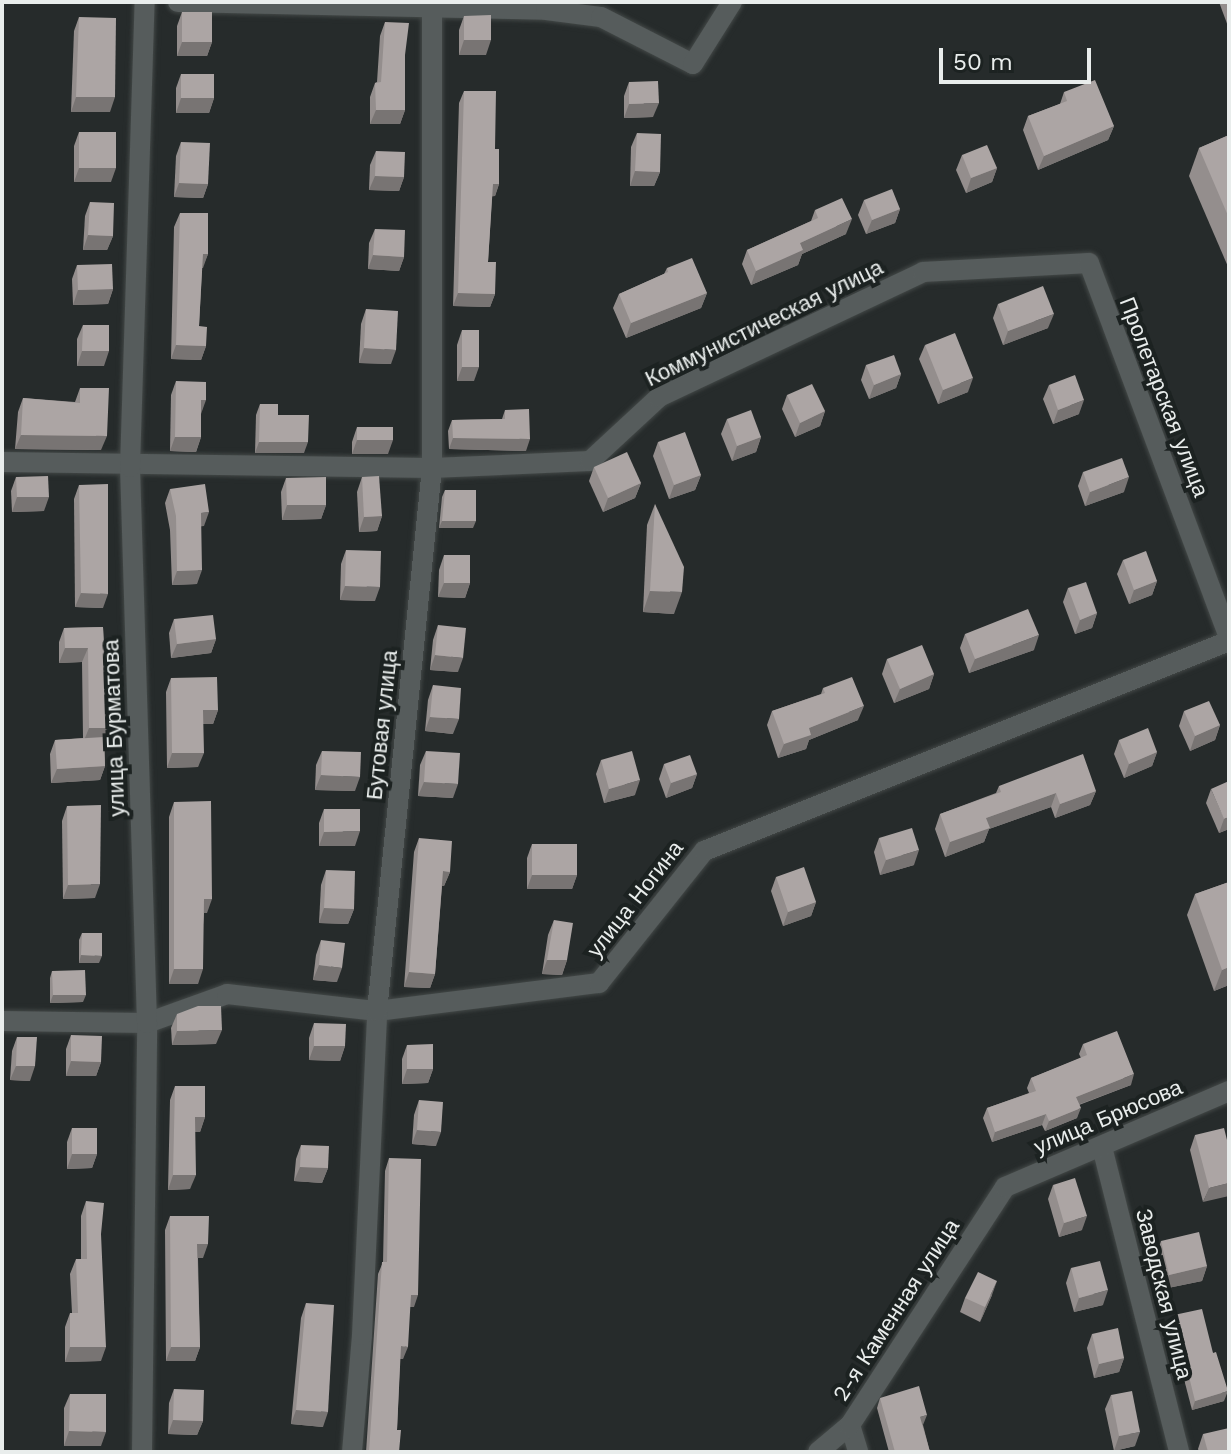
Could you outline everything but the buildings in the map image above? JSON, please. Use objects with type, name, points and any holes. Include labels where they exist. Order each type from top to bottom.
[{"type":"street","name":"улица Бурматова","points":[[142,1452],[147,1023],[130,467],[145,2]]},
{"type":"street","points":[[178,2],[546,10],[601,17],[693,64],[732,2]]},
{"type":"street","name":"Бутовая улица","points":[[352,1452],[362,1335],[377,1011],[432,468],[431,6]]},
{"type":"street","name":"Коммунистическая улица","points":[[2,462],[130,467],[432,468],[590,461],[659,397],[923,272],[1089,263]]},
{"type":"street","name":"Пролетарская улица","points":[[1089,263],[1229,639]]},
{"type":"street","name":"улица Ногина","points":[[2,1021],[147,1023],[227,994],[377,1011],[599,983],[704,851],[1229,639]]},
{"type":"street","name":"улица Брюсова","points":[[1005,1187],[1229,1091]]},
{"type":"street","name":"Заводская улица","points":[[1102,1147],[1179,1452]]},
{"type":"street","name":"2-я Каменная улица","points":[[818,1452],[850,1425],[1005,1187]]},
{"type":"street","points":[[850,1425],[858,1452]]}]
